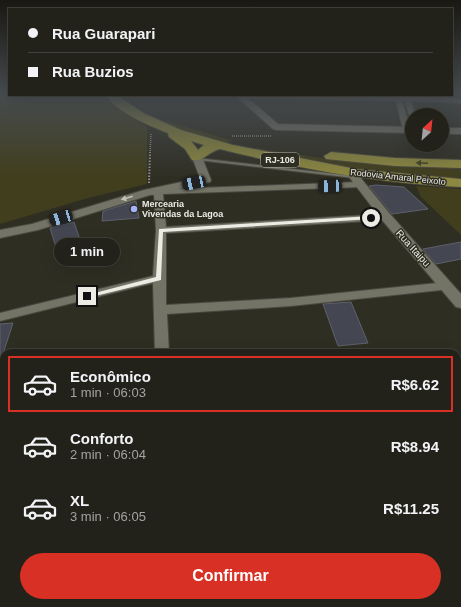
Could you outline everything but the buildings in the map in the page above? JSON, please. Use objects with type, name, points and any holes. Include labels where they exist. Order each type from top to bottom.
[{"type":"highway","name":"Rodovia Amaral Peixoto","points":[[154,121],[165,128],[217,145],[355,178],[405,179],[461,183]]},
{"type":"highway","name":"Rodovia Amaral Peixoto","points":[[178,121],[228,136],[283,149],[354,159],[461,164]]},
{"type":"highway","points":[[165,128],[183,141],[197,158],[204,150],[217,145],[232,144],[283,149]]},
{"type":"street","points":[[265,121],[272,129],[405,130]]},
{"type":"street","points":[[449,131],[461,131]]},
{"type":"street","points":[[197,158],[206,180],[213,191]]},
{"type":"street","points":[[151,190],[213,191],[355,178]]},
{"type":"street","name":"Rua Itaipu","points":[[355,178],[386,217],[461,303]]},
{"type":"street","points":[[0,234],[34,227],[151,190],[206,180]]},
{"type":"street","points":[[151,190],[161,230],[159,278],[162,349]]},
{"type":"street","points":[[161,230],[386,217]]},
{"type":"street","points":[[0,317],[159,278]]},
{"type":"street","points":[[160,310],[291,302],[447,286]]},
{"type":"lane","points":[[197,158],[355,178]]},
{"type":"path","points":[[228,136],[269,137],[272,135],[272,129]]},
{"type":"path","points":[[151,134],[151,190]]},
{"type":"shaded area","points":[[0,121],[138,121],[147,127],[147,184],[88,198],[0,224]]},
{"type":"shaded area","points":[[164,121],[170,122],[234,141],[219,143],[165,124]]},
{"type":"shaded area","points":[[241,146],[336,160],[461,168],[461,181],[386,176],[229,147]]},
{"type":"shaded area","points":[[416,186],[461,189],[461,235],[421,197]]},
{"type":"place","name":"Mercearia Vivendas da Lagoa","points":[[134,209]]},
{"type":"route","points":[[87,296],[159,278],[161,230],[371,218]]}]
